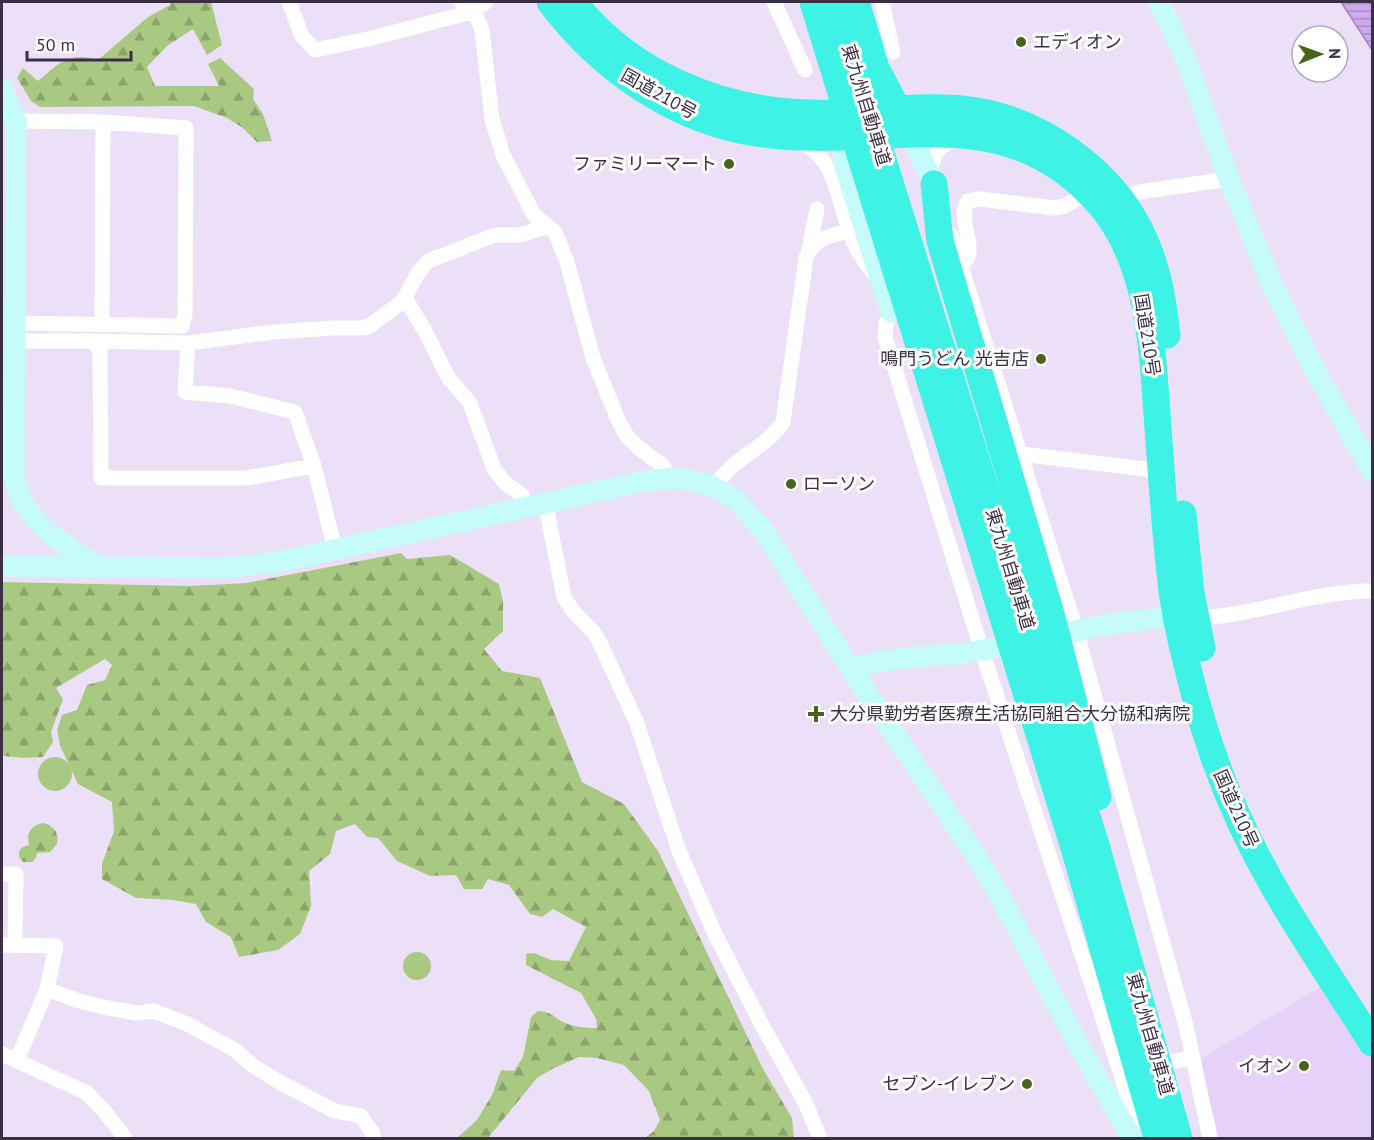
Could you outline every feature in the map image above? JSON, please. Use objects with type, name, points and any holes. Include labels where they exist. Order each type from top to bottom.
[{"type":"highway","name":"国道210号","points":[[550,2],[602,59],[661,99],[689,113],[758,133],[788,124]]},
{"type":"highway","name":"国道210号","points":[[573,2],[618,47],[671,80],[788,124],[911,134],[954,133],[997,140],[1036,154],[1056,166],[1088,192],[1115,224],[1134,264],[1141,288],[1151,353],[1169,572],[1212,690],[1225,735],[1259,822],[1287,874],[1372,1009]]},
{"type":"highway","name":"東九州自動車道","points":[[813,2],[1075,850],[1146,1136]]},
{"type":"highway","points":[[832,2],[844,49],[848,79],[849,128],[870,131],[890,110],[885,60],[856,2]]},
{"type":"highway","name":"東九州自動車道","points":[[832,2],[1096,845],[1181,1138]]},
{"type":"highway","points":[[788,124],[831,98],[842,78],[844,49]]},
{"type":"highway","name":"国道210号","points":[[890,110],[975,111],[1020,123],[1048,137],[1077,157],[1120,200],[1140,230],[1147,245],[1162,297],[1184,532],[1186,618],[1206,732],[1229,798],[1275,890],[1372,1043]]},
{"type":"highway","points":[[932,179],[940,241],[1054,626],[1170,1071],[1181,1138]]},
{"type":"highway","points":[[891,312],[963,535],[995,651],[1058,854],[1091,942],[1146,1136]]},
{"type":"street","points":[[289,2],[302,36],[315,50],[372,38],[486,2]]},
{"type":"street","points":[[774,2],[805,70]]},
{"type":"street","points":[[882,2],[885,60]]},
{"type":"street","points":[[1159,2],[1185,57],[1229,179],[1273,287],[1321,382],[1372,471]]},
{"type":"street","points":[[466,7],[482,30],[492,119],[503,155],[534,215],[555,232],[564,254],[593,358],[619,422],[627,436],[664,467],[668,479]]},
{"type":"street","points":[[2,88],[10,117],[9,198],[15,332],[8,478],[22,503],[36,521],[52,536],[99,567]]},
{"type":"street","points":[[890,110],[911,134],[932,179],[962,265],[1076,630],[1186,1026],[1210,1138]]},
{"type":"street","points":[[10,117],[186,128],[185,315],[182,326],[102,325],[15,332]]},
{"type":"street","points":[[102,325],[103,122]]},
{"type":"street","points":[[788,124],[825,161],[836,186],[855,246],[882,285]]},
{"type":"street","points":[[849,128],[845,166],[891,312],[886,324],[885,337],[982,651],[1120,1071],[1146,1136]]},
{"type":"street","points":[[932,179],[931,164],[935,153],[942,146],[951,141],[977,135]]},
{"type":"street","points":[[1120,200],[1139,192],[1229,179]]},
{"type":"street","points":[[962,265],[969,255],[964,210],[968,201],[980,199],[1054,208],[1065,206],[1088,192]]},
{"type":"street","points":[[715,487],[734,463],[774,433],[783,422],[806,258],[817,209]]},
{"type":"street","points":[[15,332],[93,341],[188,343],[274,332],[364,328],[378,320],[405,298],[418,273],[428,261],[496,235],[520,235],[548,226]]},
{"type":"street","points":[[809,249],[818,240],[849,231]]},
{"type":"street","points":[[405,298],[426,331],[448,376],[470,403],[494,469],[505,483],[522,495],[524,507]]},
{"type":"street","points":[[93,341],[100,350],[101,478],[247,478],[314,466]]},
{"type":"street","points":[[188,343],[185,392],[230,396],[295,412],[314,466],[335,549]]},
{"type":"street","points":[[1021,454],[1161,471]]},
{"type":"street","points":[[2,566],[225,568],[279,562],[644,480],[688,480],[715,487],[736,500],[764,531],[851,669],[976,856],[1001,898],[1080,1048],[1146,1136]]},
{"type":"street","points":[[545,502],[564,597],[573,611],[593,631],[600,643],[636,721],[679,851],[715,934],[805,1102],[820,1138]]},
{"type":"street","points":[[851,669],[886,660],[982,651],[1076,630],[1136,620],[1233,614],[1343,592],[1372,591]]},
{"type":"street","points":[[2,874],[16,874],[8,945],[56,946],[47,989],[17,1060]]},
{"type":"street","points":[[47,989],[79,1001],[108,1008],[137,1013],[154,1011],[187,1024],[235,1050],[252,1065],[281,1083],[335,1111],[361,1116],[374,1138]]},
{"type":"street","points":[[1080,1048],[1100,1065],[1120,1071],[1192,1058]]},
{"type":"street","points":[[2,1054],[87,1093],[125,1138]]},
{"type":"shaded area","points":[[1341,2],[1372,2],[1372,50]]},
{"type":"shaded area","name":"イオン","points":[[1325,984],[1372,1061],[1372,1138],[1219,1138],[1199,1060]]},
{"type":"green space","points":[[171,2],[211,2],[222,45],[207,55],[193,29],[167,46],[147,67],[155,86],[219,86],[208,64],[220,58],[254,89],[253,99],[263,114],[272,141],[257,142],[243,128],[227,118],[194,106],[40,107],[31,101],[17,78],[23,68],[38,81],[65,60],[79,57],[98,60],[148,17],[170,5]]},
{"type":"green space","points":[[401,553],[407,559],[450,555],[499,584],[503,602],[503,631],[484,649],[502,671],[540,678],[582,782],[624,804],[658,851],[763,1069],[792,1118],[794,1138],[645,1138],[654,1131],[660,1120],[649,1091],[624,1065],[597,1058],[579,1057],[537,1078],[488,1138],[457,1138],[477,1120],[492,1095],[501,1070],[514,1071],[523,1057],[531,1017],[538,1011],[548,1013],[570,1025],[597,1028],[596,1019],[581,993],[526,965],[526,954],[534,953],[551,960],[569,961],[586,927],[553,909],[542,917],[530,914],[509,885],[488,879],[482,889],[464,889],[456,875],[430,876],[397,861],[378,838],[367,837],[355,824],[336,831],[330,854],[309,871],[311,906],[300,934],[278,950],[239,957],[231,937],[206,922],[196,904],[136,898],[102,879],[102,864],[114,831],[112,802],[78,784],[61,748],[57,730],[62,715],[77,710],[87,685],[105,680],[112,665],[105,659],[56,688],[63,699],[51,732],[53,742],[43,757],[23,758],[4,756],[2,753],[3,582],[190,586],[246,583]]},
{"type":"green space","points":[[55,757],[67,762],[72,774],[67,786],[55,791],[43,786],[38,774],[43,762]]},
{"type":"green space","points":[[43,823],[55,830],[57,844],[50,852],[37,853],[32,862],[23,862],[19,857],[20,850],[29,845],[28,837],[33,828]]},
{"type":"green space","points":[[417,952],[427,956],[431,966],[427,976],[417,980],[407,976],[403,966],[407,956]]},
{"type":"place","name":"エディオン","points":[[1021,42]]},
{"type":"place","name":"ファミリーマート","points":[[729,164]]},
{"type":"place","name":"鳴門うどん 光吉店","points":[[1041,359]]},
{"type":"place","name":"ローソン","points":[[791,484]]},
{"type":"place","name":"大分県勤労者医療生活協同組合大分協和病院","points":[[816,714]]},
{"type":"place","name":"イオン","points":[[1304,1066]]},
{"type":"place","name":"セブン-イレブン","points":[[1027,1084]]}]
